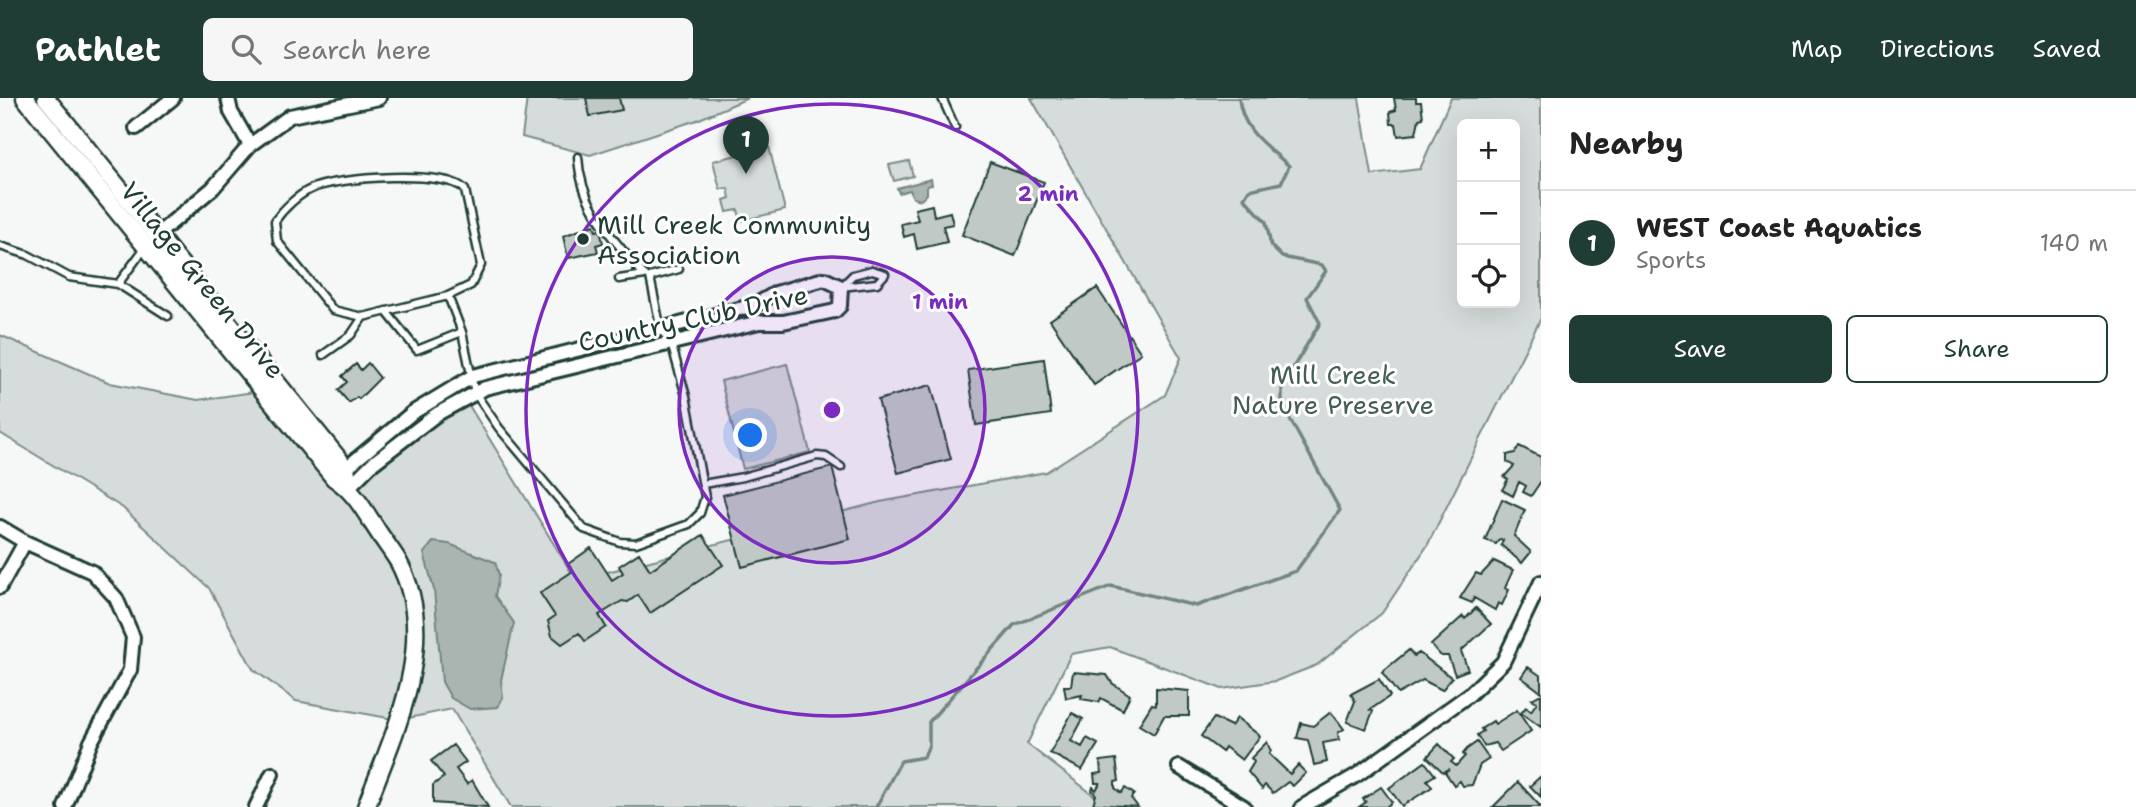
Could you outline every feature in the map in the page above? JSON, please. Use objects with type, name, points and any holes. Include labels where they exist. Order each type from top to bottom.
[{"type":"street","name":"Village Green Drive","points":[[25,98],[145,248],[340,473]]},
{"type":"street","name":"Village Green Drive","points":[[46,98],[158,234],[340,473],[400,564],[415,614],[415,659],[398,720],[366,807]]},
{"type":"street","points":[[136,128],[173,98]]},
{"type":"street","points":[[228,98],[231,112],[250,145]]},
{"type":"street","points":[[158,234],[214,188],[250,145],[290,116],[379,98]]},
{"type":"street","name":"Country Club Drive","points":[[340,473],[412,413],[473,376],[554,353],[661,330],[755,305],[776,293],[824,279],[841,287],[840,306],[835,311],[783,323],[759,322],[475,393],[437,414],[372,464],[349,487]]},
{"type":"street","points":[[0,527],[92,572],[116,598],[133,638],[130,670],[91,742],[65,807]]},
{"type":"street","points":[[0,587],[26,542]]},
{"type":"street","points":[[1302,807],[1357,775],[1470,694],[1503,662],[1541,582]]},
{"type":"street","points":[[1179,767],[1244,807]]},
{"type":"street","points":[[256,807],[272,774]]},
{"type":"lane","points":[[942,98],[955,127]]},
{"type":"lane","points":[[448,296],[462,332],[475,393],[499,428],[584,529],[620,542],[636,542],[689,524],[700,513],[705,497],[703,484],[671,343],[661,330],[646,276],[608,237],[592,210],[579,177],[578,157]]},
{"type":"lane","points":[[396,177],[451,180],[460,184],[465,190],[481,265],[471,285],[448,296],[386,311],[363,317],[347,316],[333,310],[277,241],[275,221],[282,211],[310,189],[324,184],[396,177]]},
{"type":"lane","points":[[118,285],[158,234]]},
{"type":"lane","points":[[0,246],[29,255],[69,277],[118,285],[168,316]]},
{"type":"lane","points":[[619,279],[680,269]]},
{"type":"lane","points":[[872,270],[885,274],[877,282],[841,287],[853,275],[872,270]]},
{"type":"lane","points":[[386,311],[417,350],[462,332]]},
{"type":"lane","points":[[323,355],[351,335],[363,317]]},
{"type":"lane","points":[[703,484],[743,477],[817,456],[826,457],[841,467]]},
{"type":"green space","points":[[527,98],[748,98],[697,120],[590,155],[522,137]]},
{"type":"green space","name":"Mill Creek Nature Preserve","points":[[1031,98],[1359,98],[1372,175],[1420,169],[1451,98],[1541,98],[1541,318],[1427,546],[1382,613],[1317,665],[1276,681],[1222,689],[1110,647],[1071,654],[1027,744],[1109,807],[511,807],[452,709],[399,720],[296,701],[253,669],[209,588],[123,508],[0,433],[0,335],[110,383],[198,400],[261,391],[349,487],[465,399],[576,580],[880,502],[1046,472],[1165,395],[1181,358]]},
{"type":"green space","points":[[769,147],[785,210],[741,221],[738,210],[727,212],[724,200],[730,198],[728,188],[720,189],[713,161]]},
{"type":"green space","points":[[909,161],[913,176],[894,181],[889,165]]},
{"type":"green space","points":[[787,364],[810,452],[743,469],[721,381]]},
{"type":"shaded area","points":[[931,179],[932,185],[927,186],[927,194],[921,200],[913,198],[910,190],[899,193],[897,188]]},
{"type":"shaded area","points":[[433,542],[449,544],[495,562],[499,575],[495,596],[514,623],[501,680],[503,697],[498,707],[470,709],[451,698],[442,682],[434,590],[424,553]]},
{"type":"building","points":[[586,98],[619,98],[622,110],[590,116]]},
{"type":"building","points":[[1394,98],[1416,98],[1416,102],[1421,102],[1423,118],[1419,119],[1416,134],[1398,136],[1396,124],[1391,124],[1390,112],[1396,110]]},
{"type":"building","points":[[990,162],[1044,182],[1015,256],[962,235]]},
{"type":"building","points":[[932,205],[934,216],[950,212],[953,224],[943,226],[947,242],[917,249],[914,234],[904,237],[901,224],[918,220],[915,209]]},
{"type":"building","name":"Mill Creek Community Association","points":[[594,225],[596,231],[600,230],[603,243],[596,245],[598,252],[568,258],[563,236]]},
{"type":"building","points":[[1097,288],[1141,353],[1094,385],[1050,320]]},
{"type":"building","points":[[1044,359],[1051,414],[976,425],[968,370]]},
{"type":"building","points":[[368,363],[380,378],[359,399],[357,397],[349,403],[338,390],[347,382],[342,376],[356,364],[361,370]]},
{"type":"building","points":[[931,385],[951,459],[898,473],[878,400]]},
{"type":"building","points":[[1519,446],[1541,457],[1541,481],[1531,496],[1523,492],[1526,486],[1519,482],[1513,496],[1502,490],[1508,479],[1504,477],[1514,466],[1507,462],[1507,455],[1515,453]]},
{"type":"building","points":[[832,467],[850,539],[742,567],[723,495]]},
{"type":"building","points":[[1502,499],[1525,510],[1514,536],[1531,552],[1522,563],[1501,545],[1503,540],[1500,539],[1496,544],[1485,540]]},
{"type":"building","points":[[703,535],[723,565],[650,613],[638,595],[628,602],[622,601],[599,615],[606,627],[585,641],[579,633],[562,644],[552,636],[548,621],[555,616],[540,593],[573,571],[568,564],[591,548],[612,580],[623,573],[619,566],[639,553],[650,570]]},
{"type":"building","points":[[1494,561],[1513,570],[1505,588],[1509,590],[1502,605],[1498,603],[1495,610],[1474,598],[1472,603],[1460,598],[1476,573],[1481,575]]},
{"type":"building","points":[[1476,608],[1491,624],[1461,651],[1468,670],[1455,675],[1448,656],[1441,656],[1431,645]]},
{"type":"building","points":[[1409,650],[1414,656],[1419,653],[1452,678],[1442,690],[1423,680],[1398,694],[1382,672]]},
{"type":"building","points":[[1528,667],[1541,676],[1541,692],[1521,677]]},
{"type":"building","points":[[1073,672],[1107,675],[1112,683],[1130,695],[1123,710],[1101,698],[1099,702],[1081,699],[1082,695],[1066,698],[1064,686],[1071,686]]},
{"type":"building","points":[[1379,679],[1390,696],[1370,710],[1373,711],[1366,729],[1347,722],[1355,701],[1351,694]]},
{"type":"building","points":[[1156,688],[1189,691],[1189,716],[1164,716],[1154,734],[1139,725],[1152,704],[1156,705]]},
{"type":"building","points":[[1541,694],[1541,727],[1521,713],[1526,707],[1531,711],[1537,702],[1532,699]]},
{"type":"building","points":[[1517,710],[1531,731],[1501,751],[1495,743],[1484,746],[1477,735],[1483,731],[1481,729],[1493,721],[1495,724]]},
{"type":"building","points":[[1331,712],[1344,729],[1338,733],[1339,740],[1323,743],[1327,762],[1314,765],[1308,740],[1297,738],[1301,723],[1313,726]]},
{"type":"building","points":[[1072,713],[1083,719],[1071,741],[1082,747],[1087,738],[1098,744],[1082,770],[1050,753]]},
{"type":"building","points":[[1214,718],[1231,726],[1237,718],[1260,736],[1242,760],[1225,747],[1222,752],[1201,736]]},
{"type":"building","points":[[1267,742],[1271,751],[1269,754],[1290,774],[1298,765],[1306,773],[1293,786],[1288,782],[1273,793],[1265,785],[1262,789],[1248,772],[1254,762],[1251,758]]},
{"type":"building","points":[[1477,742],[1489,759],[1480,765],[1472,785],[1463,786],[1460,781],[1454,785],[1445,772],[1449,769],[1443,772],[1427,757],[1439,744],[1454,759],[1451,762],[1456,766],[1465,756],[1463,754],[1467,749]]},
{"type":"building","points":[[453,745],[466,762],[456,769],[467,784],[472,780],[488,807],[433,803],[433,785],[444,777],[431,761]]},
{"type":"building","points":[[1116,759],[1119,781],[1115,782],[1115,788],[1121,793],[1125,788],[1134,794],[1131,798],[1138,807],[1093,804],[1096,795],[1093,787],[1096,790],[1100,783],[1095,783],[1094,774],[1102,773],[1100,761]]},
{"type":"building","points":[[1425,762],[1435,775],[1427,780],[1432,787],[1402,806],[1389,788]]},
{"type":"building","points":[[1541,776],[1541,797],[1530,786]]},
{"type":"building","points":[[1518,782],[1541,807],[1493,807]]},
{"type":"building","points":[[1381,787],[1392,802],[1386,807],[1359,807],[1366,802],[1363,799]]},
{"type":"waterway","points":[[876,807],[901,761],[924,757],[929,745],[929,722],[1014,625],[1111,586],[1196,606],[1296,571],[1340,510],[1282,405],[1282,386],[1320,323],[1307,298],[1326,271],[1322,265],[1282,257],[1271,246],[1266,222],[1244,198],[1249,190],[1281,183],[1289,166],[1250,128],[1241,110],[1239,98]]},
{"type":"place","name":"WEST Coast Aquatics","points":[[746,174]]},
{"type":"place","name":"Mill Creek Community Association","points":[[583,239]]}]
